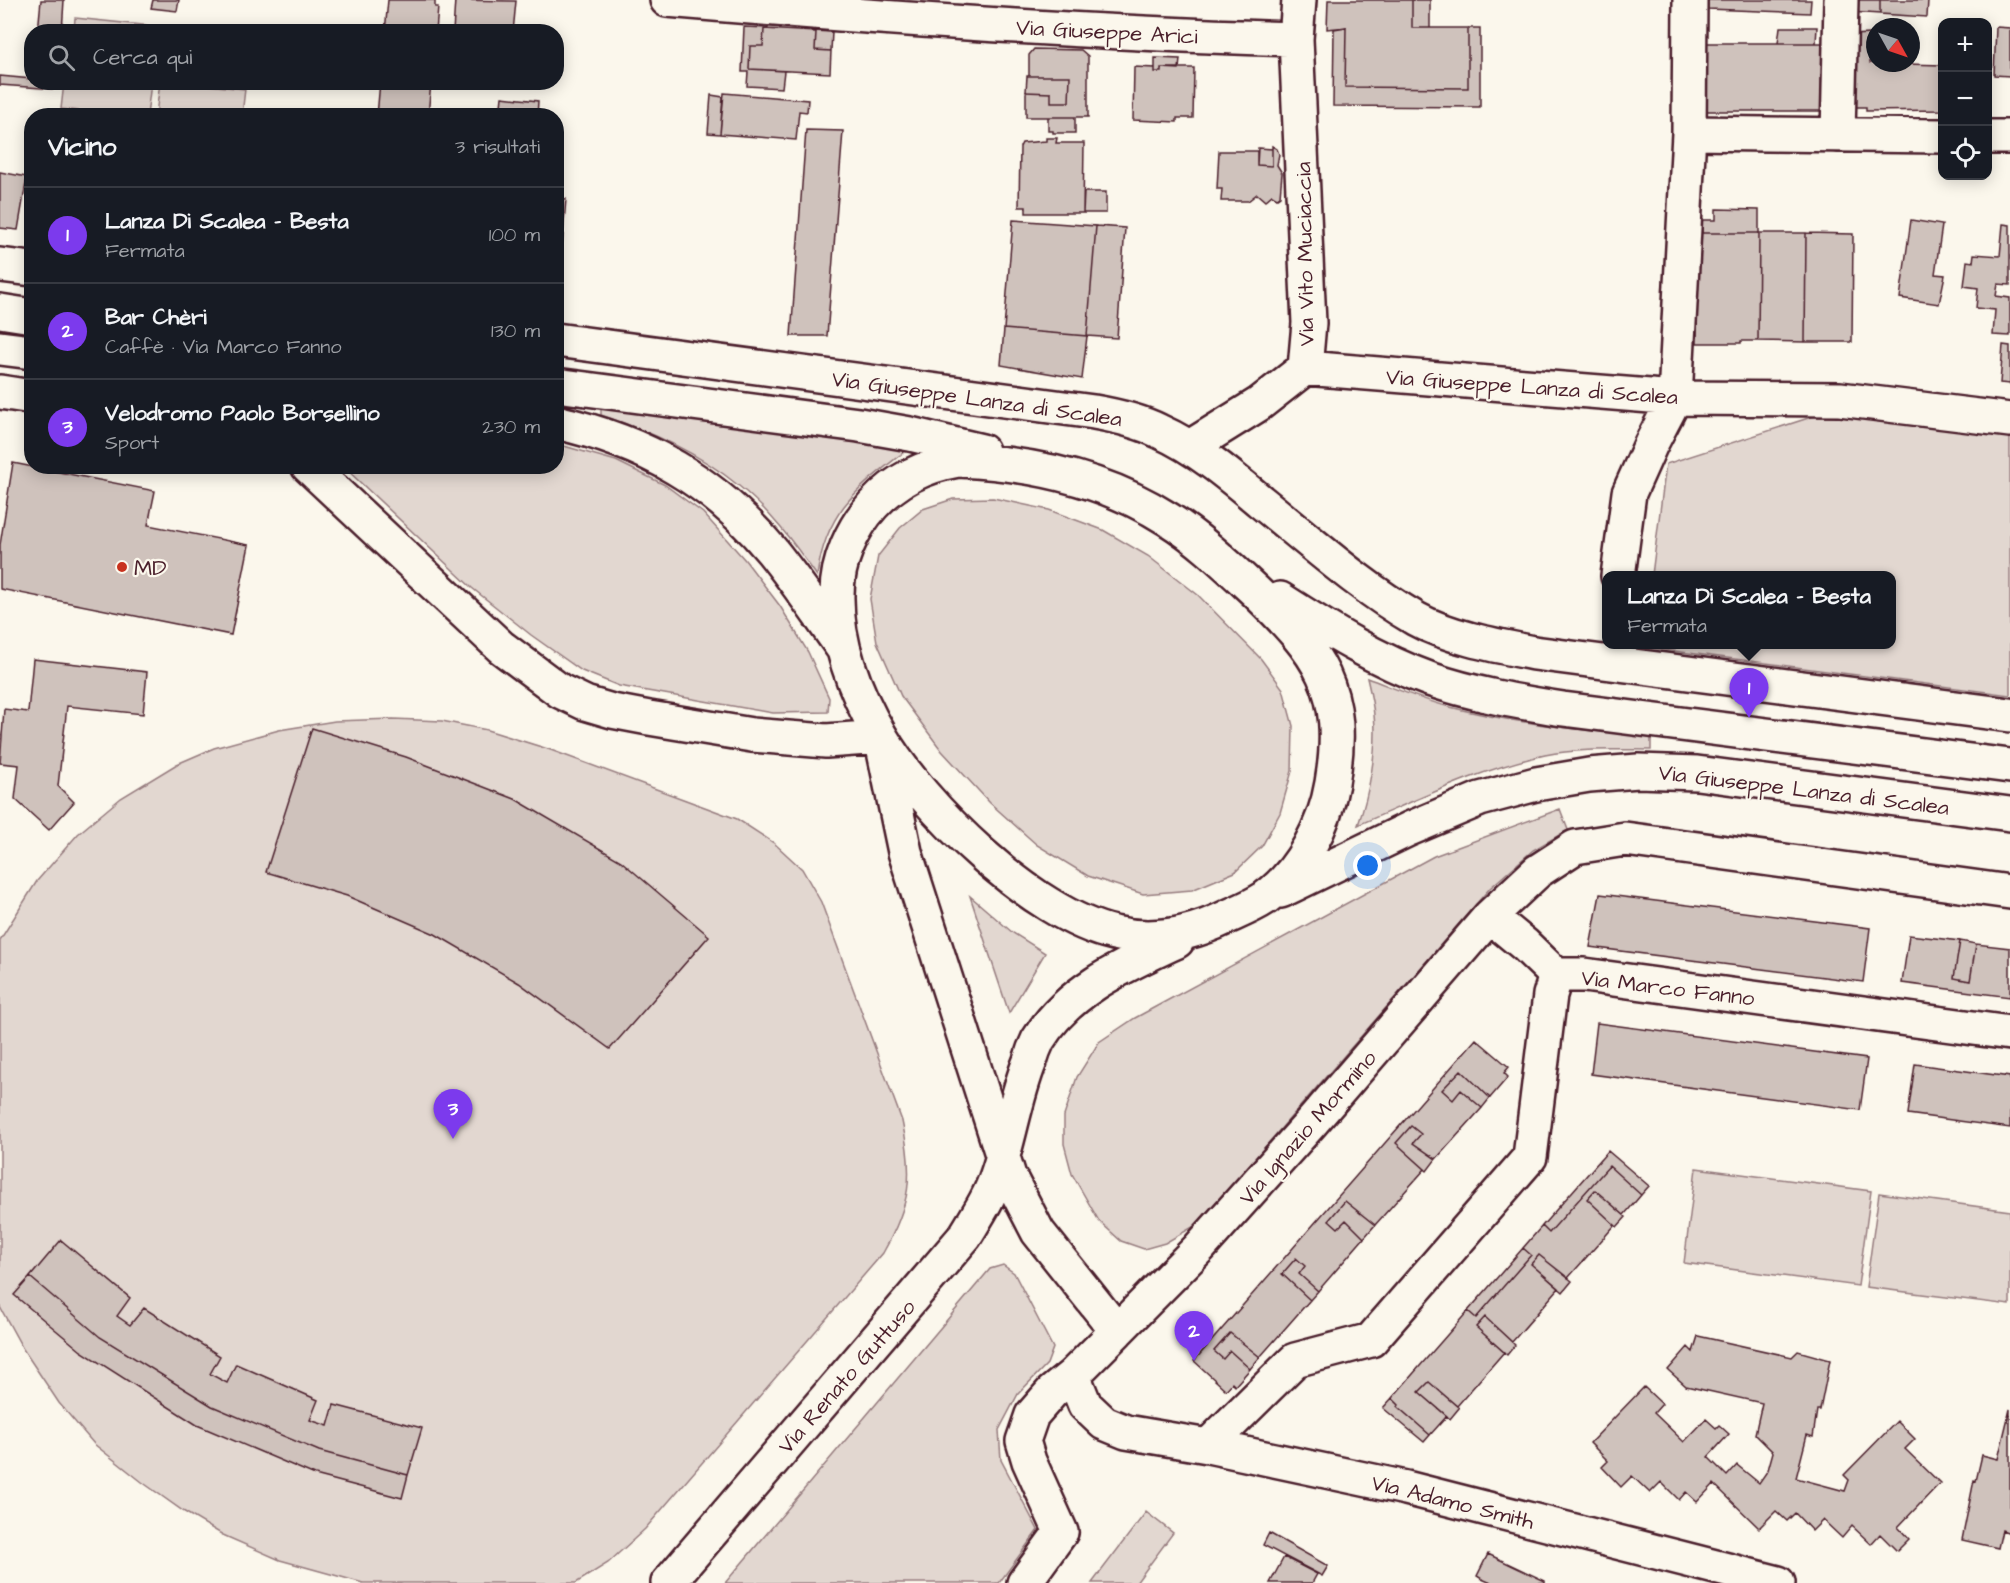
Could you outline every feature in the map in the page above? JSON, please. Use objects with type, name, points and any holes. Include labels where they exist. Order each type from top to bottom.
[{"type":"street","name":"Via Giuseppe Arici","points":[[667,0],[1001,13],[1163,35],[1296,39]]},
{"type":"street","name":"Via Vito Muciaccia","points":[[1190,447],[1258,404],[1305,368],[1309,323],[1296,39],[1299,0]]},
{"type":"street","points":[[1619,571],[1629,493],[1650,444],[1675,398],[1689,133],[1690,0]]},
{"type":"street","points":[[1838,135],[1841,0]]},
{"type":"street","points":[[1689,133],[1938,136]]},
{"type":"street","points":[[1992,137],[2010,137]]},
{"type":"street","points":[[0,265],[24,267]]},
{"type":"street","points":[[0,311],[24,315]]},
{"type":"street","name":"Via Giuseppe Lanza di Scalea","points":[[564,341],[1126,418],[1159,430],[1190,447],[1224,471],[1347,572],[1418,620],[1489,644],[1534,653],[1607,654],[2010,715]]},
{"type":"street","points":[[0,348],[24,351]]},
{"type":"street","name":"Via Giuseppe Lanza di Scalea","points":[[1305,368],[1675,398],[1839,399],[2010,420]]},
{"type":"street","name":"Via Giuseppe Lanza di Scalea","points":[[564,386],[859,425],[956,444],[1062,474]]},
{"type":"street","points":[[0,392],[24,396]]},
{"type":"street","points":[[564,424],[593,431],[642,449],[674,465],[711,490],[742,518],[772,552],[843,649]]},
{"type":"street","points":[[1198,930],[1167,937],[1140,937],[1092,927],[1055,908],[1002,871],[970,843],[916,784],[881,737],[856,685],[843,649],[836,594],[843,558],[852,535],[864,515],[898,482],[917,471],[958,460],[988,462],[1062,474],[1112,490],[1167,518],[1294,608],[1353,644],[1428,678],[1462,689],[1521,703],[1563,709],[2010,766]]},
{"type":"street","points":[[317,474],[501,647],[560,691],[585,703],[631,715],[752,735],[826,741],[881,737]]},
{"type":"street","points":[[1219,557],[1286,621],[1305,644],[1322,670],[1331,691],[1336,715],[1336,762],[1330,796],[1320,825],[1283,883],[1264,899]]},
{"type":"street","points":[[881,737],[905,852],[1009,1176],[1038,1232],[1117,1331]]},
{"type":"street","name":"Via Giuseppe Lanza di Scalea","points":[[1198,930],[1409,829],[1480,799],[1536,784],[1589,775],[1638,771],[1697,773],[2010,814]]},
{"type":"street","points":[[1556,975],[1490,916],[1538,871],[1575,847],[1625,839],[2010,892]]},
{"type":"street","name":"Via Ignazio Mormino","points":[[1024,1583],[1061,1532],[1029,1461],[1023,1441],[1032,1415],[1052,1392],[1073,1375],[1222,1223],[1490,916]]},
{"type":"street","name":"Via Renato Guttuso","points":[[668,1583],[965,1236],[986,1203],[1003,1156],[1025,1074],[1038,1041],[1052,1021],[1076,997],[1100,979],[1198,930]]},
{"type":"street","name":"Via Marco Fanno","points":[[1208,1446],[1295,1360],[1371,1340],[1530,1157],[1550,995],[1556,975],[1584,975],[2010,1033]]},
{"type":"street","points":[[940,1267],[973,1235],[994,1222],[1011,1218],[1024,1221],[1038,1232]]},
{"type":"street","name":"Via Adamo Smith","points":[[1073,1375],[1085,1405],[1104,1423],[1126,1432],[1208,1446],[1406,1488],[1778,1583]]},
{"type":"shaded area","points":[[75,18],[132,24],[75,24]]},
{"type":"shaded area","points":[[63,90],[150,90],[148,108],[61,108]]},
{"type":"shaded area","points":[[159,90],[245,90],[243,108],[157,108]]},
{"type":"shaded area","points":[[601,405],[900,449],[904,452],[871,478],[836,518],[821,554],[817,576],[781,528],[739,486],[691,453],[638,428],[601,415]]},
{"type":"shaded area","points":[[1827,412],[2010,435],[2010,695],[1658,649],[1896,649],[1896,571],[1653,571],[1666,464]]},
{"type":"shaded area","points":[[564,446],[616,461],[665,485],[703,513],[745,560],[780,606],[808,652],[829,698],[828,712],[773,713],[619,686],[582,671],[531,635],[472,588],[351,474],[564,474]]},
{"type":"shaded area","points":[[993,498],[1049,510],[1103,530],[1148,556],[1198,595],[1261,659],[1283,689],[1293,726],[1292,771],[1280,813],[1262,846],[1235,872],[1192,890],[1143,894],[1088,876],[1037,845],[990,803],[942,751],[901,696],[877,642],[870,599],[878,556],[900,528],[923,509],[953,499]]},
{"type":"shaded area","points":[[1367,678],[1429,701],[1475,713],[1550,726],[1651,737],[1651,750],[1571,751],[1521,761],[1450,786],[1358,825],[1369,785],[1375,742],[1374,710]]},
{"type":"shaded area","points":[[393,719],[442,721],[487,730],[548,749],[737,819],[774,843],[802,869],[821,902],[902,1121],[908,1158],[908,1189],[899,1219],[883,1253],[645,1529],[608,1563],[576,1583],[363,1583],[280,1560],[223,1535],[183,1511],[94,1444],[59,1403],[23,1349],[0,1307],[0,940],[37,881],[78,834],[121,798],[177,764],[214,748],[279,730],[335,721]]},
{"type":"shaded area","points":[[1560,809],[1568,830],[1533,850],[1490,888],[1198,1224],[1165,1243],[1144,1249],[1121,1241],[1099,1221],[1072,1174],[1064,1144],[1064,1116],[1077,1077],[1099,1042],[1135,1018],[1434,856]]},
{"type":"shaded area","points":[[970,896],[1013,933],[1045,953],[1009,1013]]},
{"type":"shaded area","points":[[1696,1168],[1871,1191],[1858,1286],[1684,1263]]},
{"type":"shaded area","points":[[1879,1193],[2010,1211],[2010,1305],[1866,1287]]},
{"type":"shaded area","points":[[1003,1265],[1014,1273],[1053,1348],[1047,1364],[1018,1394],[999,1430],[1001,1460],[1038,1530],[999,1583],[725,1583],[990,1269]]},
{"type":"shaded area","points":[[1146,1512],[1173,1533],[1136,1583],[1092,1583]]},
{"type":"building","points":[[41,0],[64,0],[62,24],[39,24]]},
{"type":"building","points":[[153,0],[179,0],[177,11],[151,8]]},
{"type":"building","points":[[388,0],[435,0],[435,7],[438,7],[437,24],[386,24]]},
{"type":"building","points":[[455,0],[516,1],[514,24],[454,24]]},
{"type":"building","points":[[1328,0],[1412,0],[1412,28],[1468,28],[1468,88],[1345,87],[1346,27],[1327,29]]},
{"type":"building","points":[[1412,0],[1430,0],[1430,28],[1412,28]]},
{"type":"building","points":[[1708,0],[1811,0],[1810,13],[1708,9]]},
{"type":"building","points":[[1851,0],[1880,0],[1880,14],[1850,12]]},
{"type":"building","points":[[1880,0],[1928,0],[1927,17],[1880,14]]},
{"type":"building","points":[[769,25],[786,25],[786,28],[794,29],[794,26],[814,28],[814,31],[832,32],[831,51],[815,50],[816,32],[764,29],[763,46],[750,46],[749,69],[784,71],[782,88],[747,86],[748,72],[742,72],[744,27],[768,28]]},
{"type":"building","points":[[1346,27],[1345,87],[1468,88],[1468,28],[1480,28],[1480,107],[1333,106],[1334,29]]},
{"type":"building","points":[[1780,27],[1817,27],[1816,43],[1778,43]]},
{"type":"building","points":[[1996,27],[2010,28],[2010,76],[1994,75]]},
{"type":"building","points":[[764,29],[816,32],[815,50],[831,51],[830,73],[749,69],[750,46],[763,46]]},
{"type":"building","points":[[1866,34],[1866,72],[1920,72],[1920,64],[1938,65],[1938,110],[1866,111],[1866,107],[1852,107],[1851,35]]},
{"type":"building","points":[[1693,43],[1822,43],[1821,111],[1694,111]]},
{"type":"building","points":[[1034,49],[1081,50],[1088,56],[1088,117],[1026,117],[1026,92],[1051,93],[1051,102],[1069,102],[1070,76],[1029,76],[1029,55]]},
{"type":"building","points":[[1155,58],[1180,59],[1179,69],[1161,68],[1161,72],[1155,72]]},
{"type":"building","points":[[1134,67],[1155,68],[1155,72],[1161,72],[1161,68],[1194,68],[1193,118],[1177,118],[1177,122],[1133,120]]},
{"type":"building","points":[[0,76],[24,78],[24,87],[0,85]]},
{"type":"building","points":[[1027,76],[1070,76],[1069,102],[1051,102],[1051,93],[1026,92]]},
{"type":"building","points":[[379,90],[430,90],[429,108],[378,108]]},
{"type":"building","points":[[724,93],[808,100],[807,112],[799,111],[796,140],[720,134]]},
{"type":"building","points":[[711,95],[723,97],[720,134],[708,133]]},
{"type":"building","points":[[502,97],[538,101],[538,108],[501,108]]},
{"type":"building","points":[[1048,117],[1075,117],[1075,133],[1048,131]]},
{"type":"building","points":[[806,130],[843,131],[827,336],[791,336]]},
{"type":"building","points":[[1046,138],[1057,138],[1056,143],[1084,143],[1083,213],[1026,213],[1026,207],[1019,207],[1020,147],[1022,143],[1046,141]]},
{"type":"building","points":[[1272,146],[1279,154],[1277,165],[1282,173],[1280,196],[1277,198],[1272,195],[1265,201],[1257,194],[1248,201],[1221,201],[1222,189],[1217,189],[1219,151],[1257,151],[1257,165],[1272,166]]},
{"type":"building","points":[[1258,148],[1272,149],[1272,166],[1257,165]]},
{"type":"building","points":[[0,172],[24,176],[24,195],[18,230],[0,228]]},
{"type":"building","points":[[1084,192],[1106,192],[1106,213],[1083,213]]},
{"type":"building","points":[[564,199],[566,199],[564,223]]},
{"type":"building","points":[[1716,209],[1759,210],[1759,233],[1702,233],[1702,220],[1716,220]]},
{"type":"building","points":[[1013,220],[1096,226],[1087,336],[1004,329]]},
{"type":"building","points":[[1911,220],[1942,225],[1935,274],[1945,275],[1939,304],[1900,298]]},
{"type":"building","points":[[2003,224],[2010,225],[2010,285],[1998,284],[1996,296],[2010,298],[2010,336],[1993,335],[1995,310],[1976,308],[1978,288],[1964,286],[1967,261],[1973,262],[1974,254],[2000,256]]},
{"type":"building","points":[[1096,226],[1125,228],[1117,338],[1087,336]]},
{"type":"building","points":[[1698,233],[1759,233],[1758,341],[1697,343]]},
{"type":"building","points":[[1759,233],[1806,233],[1805,342],[1758,341]]},
{"type":"building","points":[[1806,233],[1853,234],[1852,342],[1805,342]]},
{"type":"building","points":[[1004,329],[1087,336],[1082,379],[1001,365]]},
{"type":"building","points":[[2003,345],[2010,346],[2010,384],[2000,383]]},
{"type":"building","name":"MD","points":[[13,463],[24,465],[24,474],[69,474],[155,491],[148,525],[249,545],[231,635],[0,589],[0,545]]},
{"type":"building","points":[[33,659],[147,672],[143,714],[67,706],[58,786],[74,802],[49,830],[15,799],[19,765],[0,763],[4,709],[28,712]]},
{"type":"building","points":[[312,728],[406,757],[515,799],[621,861],[709,936],[610,1049],[519,983],[435,934],[347,896],[266,872]]},
{"type":"building","points":[[1600,894],[1870,928],[1863,982],[1590,947]]},
{"type":"building","points":[[1909,935],[1960,941],[1954,978],[1970,981],[1976,944],[2010,948],[2010,997],[1902,983]]},
{"type":"building","points":[[1960,941],[1976,944],[1970,981],[1954,978]]},
{"type":"building","points":[[1597,1023],[1867,1059],[1860,1110],[1591,1074]]},
{"type":"building","points":[[1476,1039],[1509,1067],[1504,1073],[1508,1077],[1490,1098],[1461,1070],[1442,1090],[1453,1100],[1461,1090],[1482,1108],[1436,1159],[1413,1143],[1421,1134],[1411,1126],[1396,1143],[1425,1169],[1375,1225],[1345,1201],[1329,1220],[1338,1228],[1346,1220],[1364,1238],[1318,1291],[1299,1274],[1305,1266],[1296,1258],[1282,1274],[1310,1300],[1260,1357],[1230,1333],[1214,1351],[1223,1359],[1230,1351],[1250,1369],[1235,1386],[1232,1383],[1226,1390],[1194,1361]]},
{"type":"building","points":[[1915,1064],[2010,1077],[2010,1128],[1908,1114]]},
{"type":"building","points":[[1461,1070],[1490,1098],[1482,1108],[1461,1090],[1453,1100],[1442,1090]]},
{"type":"building","points":[[1411,1126],[1421,1134],[1413,1143],[1436,1159],[1427,1171],[1396,1143]]},
{"type":"building","points":[[1608,1151],[1649,1186],[1641,1195],[1609,1166],[1549,1233],[1542,1226]]},
{"type":"building","points":[[1609,1166],[1641,1195],[1624,1215],[1595,1190],[1587,1199],[1615,1225],[1568,1278],[1539,1255],[1531,1264],[1559,1288],[1512,1342],[1485,1317],[1476,1327],[1504,1352],[1457,1406],[1429,1382],[1419,1392],[1447,1416],[1430,1435],[1398,1407],[1399,1405],[1392,1398],[1468,1311],[1476,1318],[1531,1255],[1523,1248],[1542,1226],[1549,1233]]},
{"type":"building","points":[[1595,1190],[1626,1217],[1617,1227],[1587,1199]]},
{"type":"building","points":[[1345,1201],[1375,1225],[1364,1238],[1346,1220],[1338,1228],[1329,1220]]},
{"type":"building","points":[[61,1240],[130,1298],[117,1316],[130,1325],[144,1308],[220,1356],[210,1374],[227,1383],[236,1364],[318,1400],[310,1420],[328,1426],[334,1405],[422,1428],[408,1475],[319,1451],[212,1406],[100,1337],[30,1277]]},
{"type":"building","points":[[1523,1248],[1531,1255],[1476,1318],[1468,1311]]},
{"type":"building","points":[[1539,1255],[1572,1281],[1563,1292],[1531,1264]]},
{"type":"building","points":[[1296,1258],[1305,1266],[1299,1274],[1318,1291],[1310,1300],[1282,1274]]},
{"type":"building","points":[[30,1277],[100,1337],[212,1406],[319,1451],[408,1475],[402,1498],[315,1475],[197,1425],[81,1351],[14,1295]]},
{"type":"building","points":[[1485,1317],[1515,1345],[1507,1355],[1476,1327]]},
{"type":"building","points":[[1230,1333],[1260,1357],[1250,1369],[1230,1351],[1223,1359],[1214,1351]]},
{"type":"building","points":[[1698,1336],[1792,1357],[1798,1351],[1830,1360],[1820,1410],[1817,1410],[1813,1437],[1807,1435],[1796,1478],[1845,1491],[1849,1480],[1844,1475],[1897,1421],[1915,1439],[1905,1449],[1940,1483],[1898,1527],[1909,1539],[1897,1551],[1880,1534],[1871,1544],[1852,1526],[1842,1538],[1823,1520],[1812,1531],[1795,1513],[1787,1521],[1776,1511],[1759,1528],[1714,1484],[1697,1502],[1686,1492],[1679,1500],[1661,1482],[1650,1493],[1632,1476],[1621,1487],[1602,1467],[1608,1461],[1590,1443],[1644,1387],[1662,1404],[1654,1413],[1684,1442],[1706,1419],[1716,1428],[1719,1425],[1729,1434],[1708,1457],[1727,1476],[1737,1465],[1759,1483],[1768,1470],[1773,1452],[1755,1434],[1762,1403],[1686,1386],[1668,1370],[1688,1347],[1693,1352]]},
{"type":"building","points":[[1429,1382],[1459,1408],[1450,1419],[1419,1392]]},
{"type":"building","points":[[1392,1398],[1399,1405],[1398,1407],[1430,1435],[1424,1442],[1383,1408]]},
{"type":"building","points":[[2010,1409],[2010,1533],[2002,1530],[1998,1548],[1962,1540],[1974,1480],[1976,1481],[1982,1455],[1998,1459]]},
{"type":"building","points":[[1269,1533],[1328,1566],[1322,1576],[1263,1545]]},
{"type":"building","points":[[1488,1554],[1545,1583],[1491,1583],[1482,1579],[1477,1576]]},
{"type":"building","points":[[1284,1557],[1317,1574],[1312,1583],[1270,1583]]},
{"type":"place","name":"MD","points":[[122,567]]},
{"type":"place","name":"Lanza Di Scalea - Besta","points":[[1749,718]]},
{"type":"place","name":"Velodromo Paolo Borsellino","points":[[453,1139]]},
{"type":"place","name":"Bar Chèri","points":[[1194,1361]]}]
